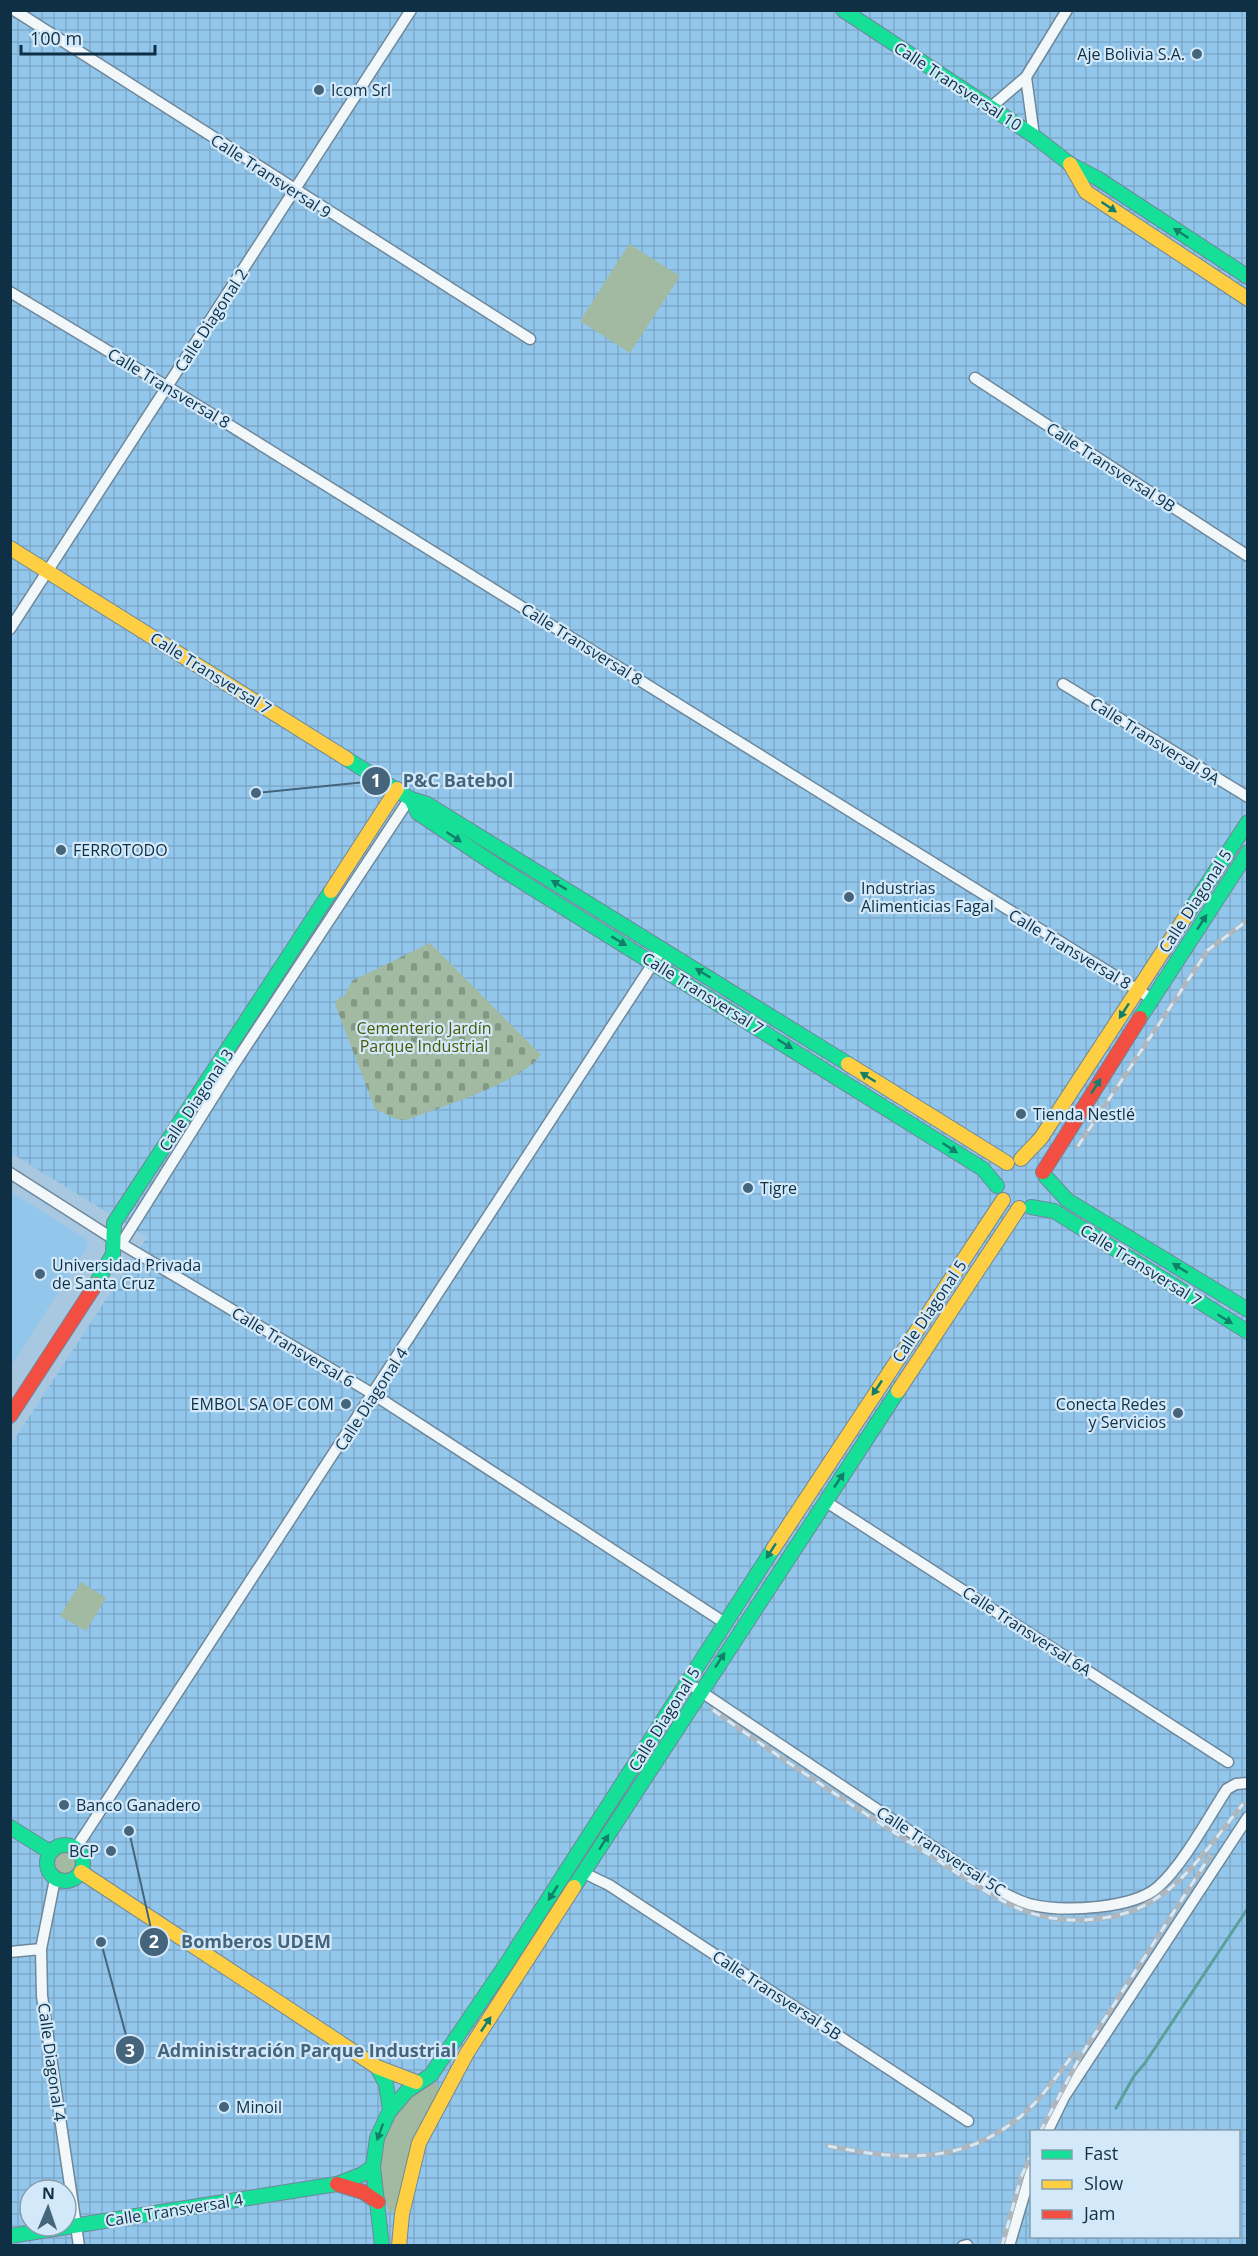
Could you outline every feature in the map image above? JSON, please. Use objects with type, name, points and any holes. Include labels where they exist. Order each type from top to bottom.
[{"type":"street","name":"Calle Transversal 9","points":[[14,10],[530,339]]},
{"type":"street","name":"Calle Diagonal 2","points":[[10,629],[411,10]]},
{"type":"street","name":"Calle Transversal 10","points":[[843,10],[1034,136],[1070,164],[1097,178],[1248,277]]},
{"type":"street","points":[[991,107],[1026,77],[1067,10]]},
{"type":"street","points":[[1026,77],[1034,136]]},
{"type":"street","name":"Calle Transversal 10","points":[[1070,164],[1086,192],[1248,299]]},
{"type":"street","points":[[1207,272],[1217,256]]},
{"type":"street","name":"Calle Transversal 8","points":[[10,292],[168,387],[1152,999]]},
{"type":"street","name":"Calle Transversal 9B","points":[[975,378],[1248,556]]},
{"type":"street","name":"Calle Transversal 7","points":[[10,548],[411,799],[427,804],[663,948],[1007,1163]]},
{"type":"street","name":"Calle Transversal 9A","points":[[1064,684],[1248,797]]},
{"type":"street","name":"Calle Diagonal 3","points":[[10,1416],[108,1266],[118,1242],[114,1223],[221,1063],[397,789]]},
{"type":"street","points":[[118,1242],[411,799]]},
{"type":"street","name":"Calle Transversal 7","points":[[411,799],[418,813],[503,870],[983,1169],[997,1186]]},
{"type":"street","name":"Calle Diagonal 5","points":[[1021,1159],[1041,1138],[1248,822]]},
{"type":"street","name":"Calle Diagonal 5","points":[[1045,1175],[1152,999],[1248,852]]},
{"type":"street","name":"Calle Diagonal 4","points":[[76,1848],[663,948]]},
{"type":"street","points":[[886,1107],[894,1094]]},
{"type":"street","points":[[1021,1159],[1034,1162],[1045,1175],[1042,1198],[1025,1207],[1003,1200],[997,1186],[999,1173],[1007,1163],[1021,1159]]},
{"type":"street","name":"Calle Transversal 6","points":[[10,1173],[118,1242],[373,1394],[724,1623]]},
{"type":"street","name":"Calle Transversal 7","points":[[1045,1175],[1067,1200],[1248,1310]]},
{"type":"street","name":"Calle Diagonal 5","points":[[432,2075],[639,1759],[724,1623],[1003,1200]]},
{"type":"street","name":"Calle Transversal 7","points":[[1025,1207],[1054,1211],[1248,1332]]},
{"type":"street","name":"Calle Diagonal 5","points":[[399,2246],[402,2214],[419,2143],[466,2053],[518,1977],[700,1691],[825,1501],[1025,1207]]},
{"type":"street","points":[[1145,1267],[1154,1252]]},
{"type":"street","points":[[849,1432],[864,1443]]},
{"type":"street","name":"Calle Transversal 6A","points":[[825,1501],[1228,1762]]},
{"type":"street","name":"Calle Transversal 5C","points":[[687,1681],[999,1891],[1032,1905],[1074,1909],[1120,1904],[1157,1888],[1176,1865],[1227,1789],[1236,1784],[1248,1783]]},
{"type":"street","points":[[639,1759],[650,1769]]},
{"type":"street","points":[[1048,2130],[1071,2087],[1248,1817]]},
{"type":"street","points":[[10,1827],[50,1852]]},
{"type":"street","points":[[59,1845],[76,1848],[84,1861],[81,1872],[67,1881],[55,1879],[48,1870],[50,1852],[59,1845]]},
{"type":"street","points":[[81,1872],[377,2067],[416,2082]]},
{"type":"street","name":"Calle Transversal 5B","points":[[584,1873],[609,1885],[968,2121]]},
{"type":"street","name":"Calle Diagonal 4","points":[[55,1879],[41,1949],[42,1996],[69,2178]]},
{"type":"street","points":[[10,1952],[41,1949]]},
{"type":"street","points":[[505,1966],[518,1977]]},
{"type":"street","points":[[377,2067],[386,2084],[390,2110]]},
{"type":"street","points":[[382,2246],[373,2166],[376,2145],[390,2110],[416,2082],[432,2075],[442,2081],[445,2092]]},
{"type":"street","name":"Calle Transversal 4","points":[[78,2225],[337,2184],[363,2174],[373,2166]]},
{"type":"street","points":[[1009,2246],[1030,2175]]},
{"type":"street","name":"Calle Transversal 4","points":[[337,2184],[363,2192],[379,2208]]},
{"type":"street","points":[[379,2208],[387,2219],[395,2219],[402,2214]]},
{"type":"street","points":[[386,2246],[394,2246]]},
{"type":"shaded area","points":[[11,11],[1247,11],[1247,2245],[11,2245],[10,1446],[147,1237],[11,1153]]},
{"type":"shaded area","name":"Universidad Privada de Santa Cruz","points":[[11,1192],[86,1239],[88,1246],[11,1366]]},
{"type":"green space","points":[[629,244],[680,276],[630,353],[580,321]]},
{"type":"green space","name":"Cementerio Jardín Parque Industrial","points":[[430,943],[541,1055],[530,1066],[498,1085],[406,1120],[396,1119],[375,1109],[335,1004],[339,997],[343,998],[352,981]]},
{"type":"green space","points":[[81,1582],[106,1598],[86,1631],[60,1616]]},
{"type":"green space","points":[[64,1849],[74,1853],[78,1863],[74,1873],[64,1877],[54,1873],[50,1863],[54,1853]]},
{"type":"green space","points":[[431,2083],[437,2084],[440,2092],[424,2115],[410,2156],[398,2211],[390,2212],[383,2199],[378,2170],[383,2141],[404,2102]]},
{"type":"waterway","points":[[1116,2108],[1134,2076],[1145,2063],[1248,1908]]},
{"type":"railway","points":[[1078,1146],[1208,950],[1248,920]]},
{"type":"railway","points":[[713,1710],[814,1780],[981,1889],[1022,1910],[1048,1917],[1089,1920],[1116,1916],[1147,1904],[1179,1881],[1243,1804]]},
{"type":"railway","points":[[1041,2130],[1080,2057],[1210,1856]]},
{"type":"railway","points":[[828,2146],[904,2156],[929,2155],[976,2144],[998,2132],[1029,2109],[1075,2053]]},
{"type":"railway","points":[[1002,2246],[1021,2177],[1030,2157]]},
{"type":"traffic: fast","points":[[843,10],[1034,136],[1070,164],[1097,178],[1248,277]]},
{"type":"traffic: fast","points":[[347,759],[411,799],[427,804],[848,1064]]},
{"type":"traffic: fast","points":[[411,799],[418,813],[503,870],[983,1169],[997,1186]]},
{"type":"traffic: fast","points":[[1188,913],[1248,822]]},
{"type":"traffic: fast","points":[[1140,1018],[1248,852]]},
{"type":"traffic: fast","points":[[96,1284],[113,1254],[114,1223],[331,891]]},
{"type":"traffic: fast","points":[[1046,1177],[1067,1200],[1248,1310]]},
{"type":"traffic: fast","points":[[1031,1207],[1054,1211],[1248,1332]]},
{"type":"traffic: fast","points":[[574,1887],[898,1391]]},
{"type":"traffic: fast","points":[[382,2246],[373,2167],[377,2138],[389,2112],[407,2091],[431,2075],[505,1966],[773,1549]]},
{"type":"traffic: fast","points":[[10,1827],[50,1852]]},
{"type":"traffic: fast","points":[[65,1845],[78,1850],[83,1863],[78,1876],[65,1881],[52,1876],[47,1863],[52,1850],[65,1845]]},
{"type":"traffic: fast","points":[[377,2067],[386,2084],[390,2110]]},
{"type":"traffic: fast","points":[[10,2236],[337,2184],[363,2174],[373,2166]]},
{"type":"traffic: slow","points":[[1070,164],[1086,192],[1248,299]]},
{"type":"traffic: slow","points":[[10,548],[347,759]]},
{"type":"traffic: slow","points":[[331,891],[397,789]]},
{"type":"traffic: slow","points":[[1021,1159],[1041,1138],[1188,913]]},
{"type":"traffic: slow","points":[[848,1064],[1007,1163]]},
{"type":"traffic: slow","points":[[773,1549],[1003,1200]]},
{"type":"traffic: slow","points":[[898,1391],[1019,1208]]},
{"type":"traffic: slow","points":[[81,1872],[377,2067],[416,2082]]},
{"type":"traffic: slow","points":[[399,2246],[402,2214],[419,2143],[467,2053],[574,1887]]},
{"type":"traffic: jam","points":[[1043,1172],[1140,1018]]},
{"type":"traffic: jam","points":[[10,1416],[96,1284]]},
{"type":"traffic: jam","points":[[337,2184],[363,2192],[378,2202]]},
{"type":"place","name":"Aje Bolivia S.A.","points":[[1197,54]]},
{"type":"place","name":"Icom Srl","points":[[319,90]]},
{"type":"place","name":"P&C Batebol","points":[[256,793]]},
{"type":"place","name":"FERROTODO","points":[[61,850]]},
{"type":"place","name":"Industrias Alimenticias Fagal","points":[[849,897]]},
{"type":"place","name":"Tienda Nestlé","points":[[1021,1114]]},
{"type":"place","name":"Tigre","points":[[748,1188]]},
{"type":"place","name":"Universidad Privada de Santa Cruz","points":[[40,1274]]},
{"type":"place","name":"EMBOL SA OF COM","points":[[346,1404]]},
{"type":"place","name":"Conecta Redes y Servicios","points":[[1178,1413]]},
{"type":"place","name":"Banco Ganadero","points":[[64,1805]]},
{"type":"place","name":"Bomberos UDEM","points":[[129,1831]]},
{"type":"place","name":"BCP","points":[[111,1851]]},
{"type":"place","name":"Administración Parque Industrial","points":[[101,1942]]},
{"type":"place","name":"Minoil","points":[[224,2107]]}]
